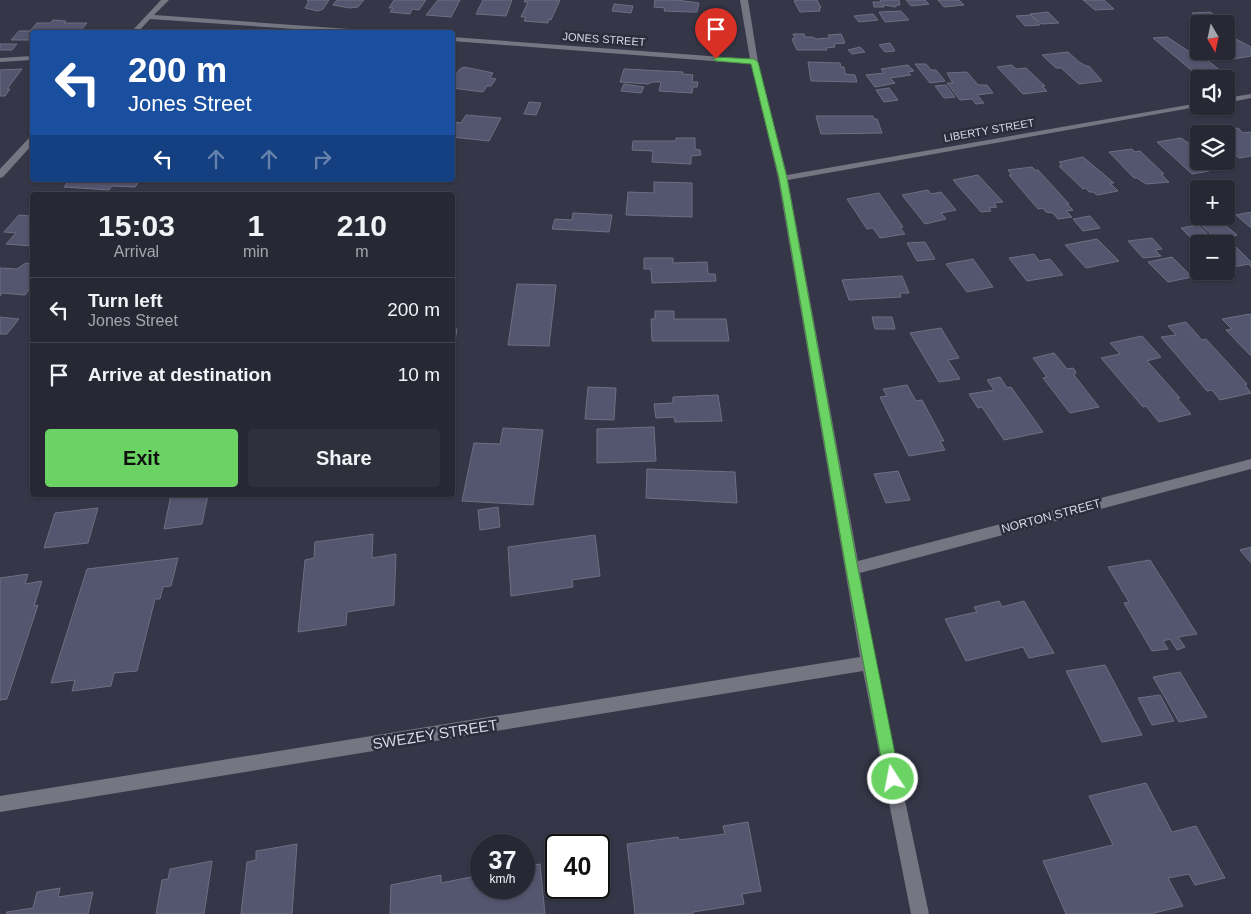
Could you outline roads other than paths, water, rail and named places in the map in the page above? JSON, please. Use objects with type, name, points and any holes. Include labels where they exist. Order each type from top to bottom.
[{"type":"street","points":[[136,30],[165,0]]},
{"type":"street","points":[[744,0],[754,62],[783,178],[852,569],[920,914]]},
{"type":"street","points":[[149,16],[337,30]]},
{"type":"street","name":"JONES STREET","points":[[455,39],[754,62]]},
{"type":"street","points":[[0,60],[30,58]]},
{"type":"street","points":[[1235,99],[1251,96]]},
{"type":"street","name":"LIBERTY STREET","points":[[783,178],[1190,107]]},
{"type":"street","points":[[0,175],[30,142]]},
{"type":"street","name":"NORTON STREET","points":[[852,569],[1251,464]]},
{"type":"street","name":"SWEZEY STREET","points":[[0,804],[870,663]]}]
